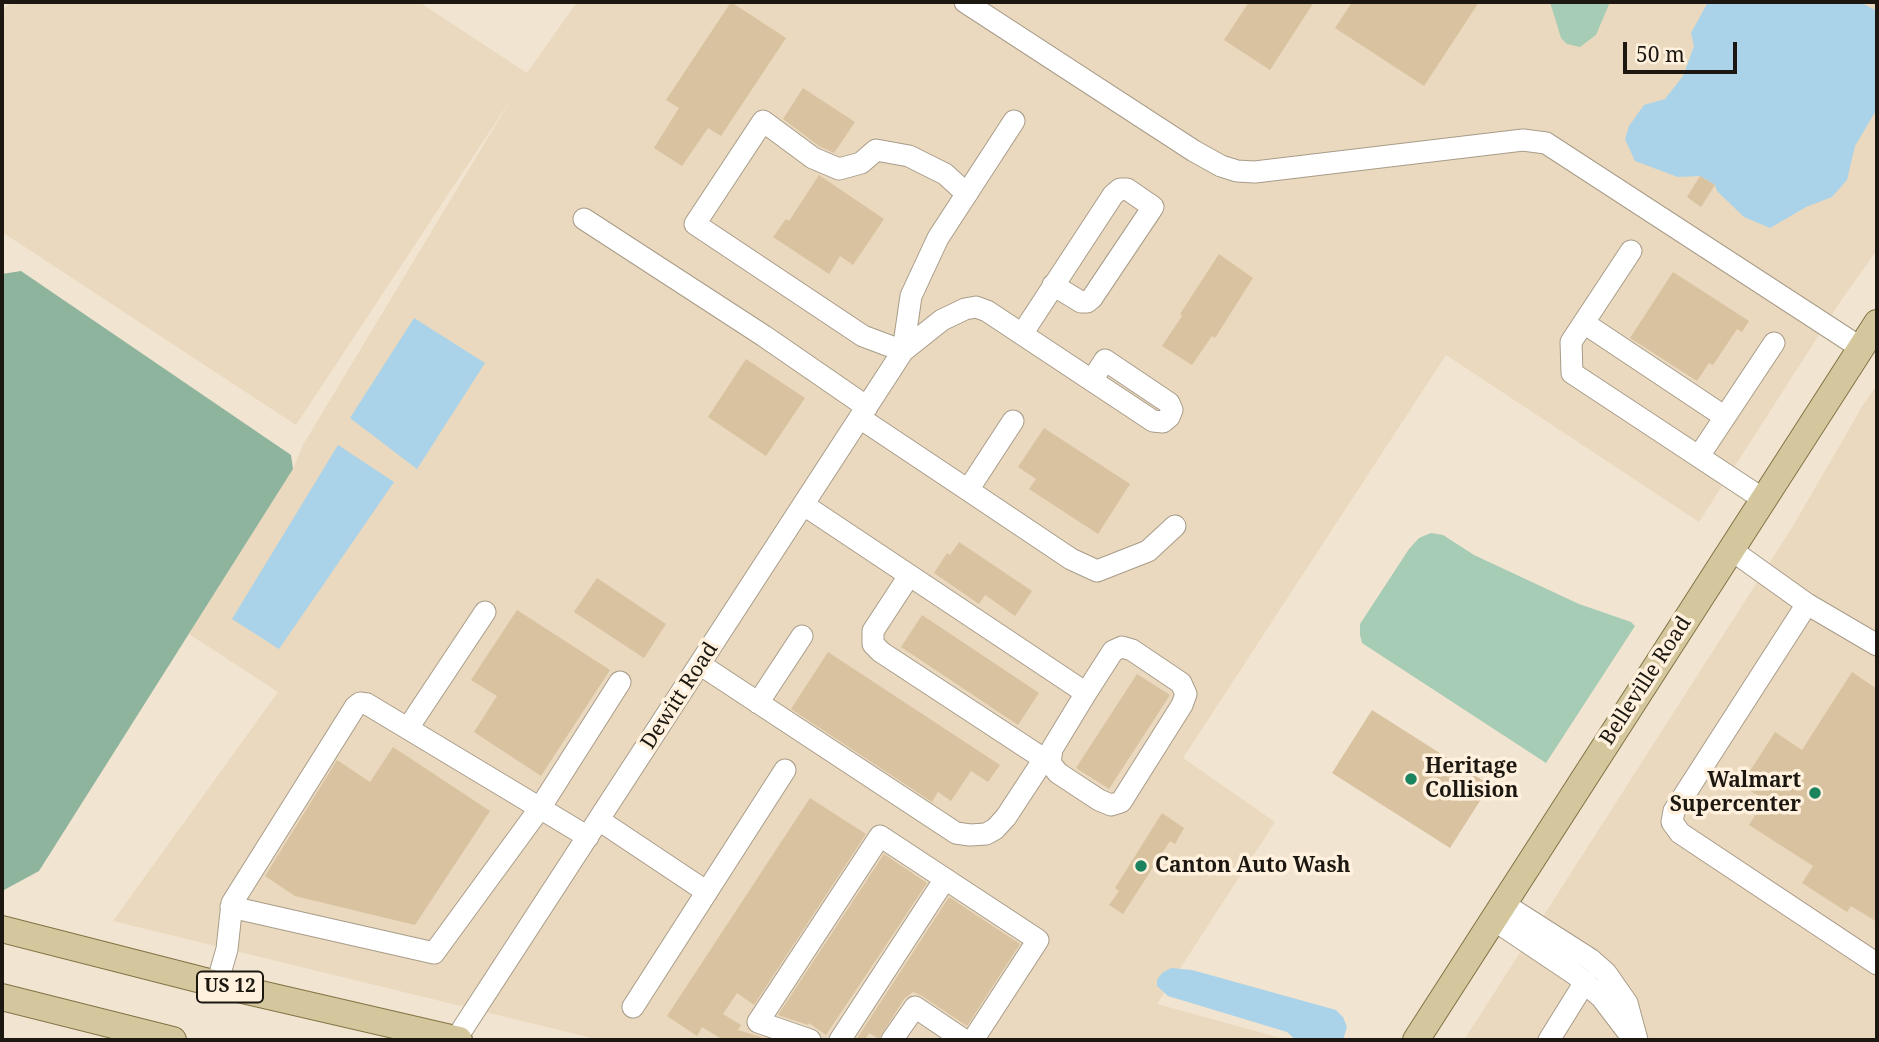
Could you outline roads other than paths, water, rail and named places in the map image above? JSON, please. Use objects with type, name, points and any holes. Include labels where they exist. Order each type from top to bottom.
[{"type":"main road","name":"Belleville Road","points":[[1416,1040],[1877,323]]},
{"type":"main road","name":"US 12","points":[[2,929],[217,984],[457,1040]]},
{"type":"main road","points":[[2,997],[173,1040]]},
{"type":"street","points":[[965,2],[1194,151],[1221,166],[1237,171],[1255,172],[1523,140],[1546,143],[1861,348]]},
{"type":"street","points":[[903,351],[863,337],[695,225],[763,121],[813,158],[839,169],[861,163],[876,150],[909,156],[945,174],[967,194]]},
{"type":"street","points":[[903,351],[911,296],[938,238],[1014,121]]},
{"type":"street","points":[[1021,334],[1053,285],[1113,195],[1120,189],[1127,189],[1153,206],[1092,299],[1081,302],[1053,285]]},
{"type":"street","points":[[584,219],[764,336],[968,490],[1071,559],[1097,571],[1148,551],[1175,526]]},
{"type":"street","points":[[1631,251],[1572,342],[1572,373],[1763,499]]},
{"type":"street","points":[[903,351],[943,320],[965,309],[976,307],[987,311],[1092,380]]},
{"type":"street","points":[[1584,323],[1725,417]]},
{"type":"street","points":[[1699,456],[1774,343]]},
{"type":"street","name":"Dewitt Road","points":[[457,1040],[903,351]]},
{"type":"street","points":[[968,490],[1013,421]]},
{"type":"street","points":[[804,505],[1086,693]]},
{"type":"street","points":[[1730,550],[1807,604],[1877,645]]},
{"type":"street","points":[[701,665],[956,833],[978,834],[995,829],[1006,817],[1047,760],[1113,651],[1122,647],[1132,650],[1181,683],[1186,694],[1121,802],[1111,805],[1099,800],[1058,773],[1047,760],[881,652],[873,644],[873,631],[909,576]]},
{"type":"street","points":[[1807,604],[1674,811],[1672,822],[1680,833],[1877,964]]},
{"type":"street","points":[[408,728],[485,612]]},
{"type":"street","points":[[758,703],[802,636]]},
{"type":"street","points":[[231,907],[434,953],[540,808],[620,682]]},
{"type":"street","points":[[217,984],[227,949],[231,907],[360,702],[540,808],[594,829],[707,892]]},
{"type":"street","points":[[633,1007],[785,770]]},
{"type":"street","points":[[810,1040],[758,1022],[880,836],[1038,940],[973,1040]]},
{"type":"street","points":[[840,1040],[945,878]]},
{"type":"street","points":[[1499,912],[1585,982],[1635,1040]]},
{"type":"street","points":[[1499,912],[1590,959],[1606,973],[1627,1003],[1635,1040]]},
{"type":"street","points":[[1549,1040],[1585,982]]},
{"type":"street","points":[[892,1040],[915,1007],[964,1040]]},
{"type":"water","points":[[1708,2],[1860,2],[1877,11],[1877,109],[1855,146],[1847,180],[1832,197],[1806,207],[1770,228],[1744,217],[1717,191],[1715,185],[1700,176],[1678,177],[1635,161],[1625,139],[1629,126],[1644,105],[1665,99],[1683,76],[1694,46],[1691,33]]},
{"type":"water","points":[[414,318],[485,363],[417,469],[350,418]]},
{"type":"water","points":[[338,445],[394,482],[279,649],[232,619]]},
{"type":"water","points":[[1171,968],[1192,970],[1336,1010],[1347,1027],[1343,1040],[1296,1040],[1287,1032],[1168,996],[1157,986],[1157,980]]},
{"type":"place","name":"Heritage Collision","points":[[1411,779]]},
{"type":"place","name":"Walmart Supercenter","points":[[1815,793]]},
{"type":"place","name":"Canton Auto Wash","points":[[1141,866]]}]
